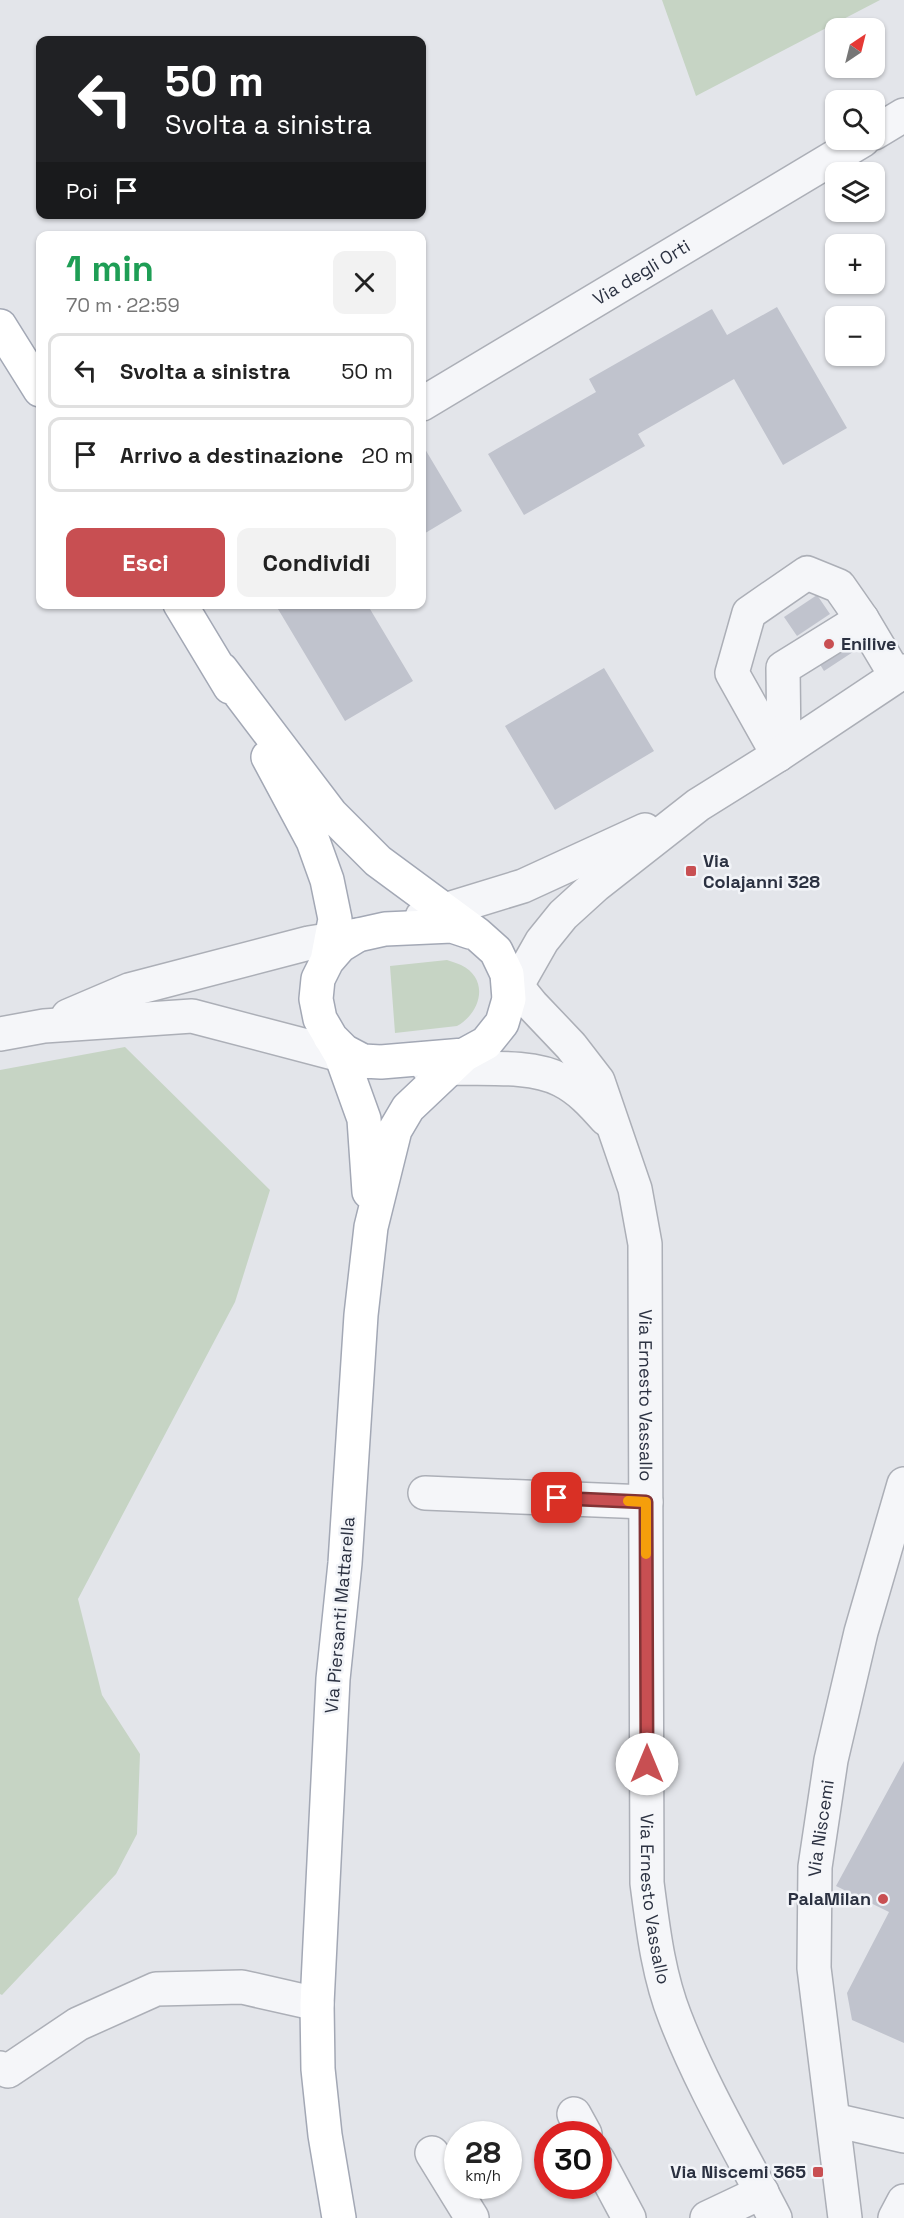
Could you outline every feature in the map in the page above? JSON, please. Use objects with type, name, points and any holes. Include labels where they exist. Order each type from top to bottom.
[{"type":"main road","points":[[0,326],[36,384]]},
{"type":"main road","points":[[187,609],[200,619],[221,669],[313,841],[327,880],[334,919],[350,941]]},
{"type":"main road","points":[[221,669],[332,814],[378,861],[477,934],[495,951],[511,986],[502,1023],[497,1030],[486,1042],[456,1062],[408,1108],[395,1130],[371,1227]]},
{"type":"main road","points":[[371,1227],[364,1119],[354,1054],[320,1019],[316,999],[318,979],[350,941],[452,926],[477,934]]},
{"type":"main road","points":[[354,1054],[456,1062]]},
{"type":"main road","name":"Via Piersanti Mattarella","points":[[339,2218],[325,2135],[318,2069],[317,2004],[333,1679],[345,1563],[361,1315],[371,1227]]},
{"type":"street","points":[[885,126],[904,115]]},
{"type":"street","name":"Via degli Orti","points":[[426,402],[846,150]]},
{"type":"street","points":[[571,1046],[511,986],[563,915],[596,885],[698,805],[781,752],[900,673],[839,586],[807,573],[749,613],[732,673],[781,752]]},
{"type":"street","points":[[781,752],[783,668],[862,619]]},
{"type":"street","points":[[44,1026],[129,990],[350,941],[523,886],[698,805]]},
{"type":"street","points":[[542,941],[544,989],[571,1046]]},
{"type":"street","points":[[0,1034],[44,1026],[192,1016],[354,1054]]},
{"type":"street","name":"Via Ernesto Vassallo","points":[[571,1046],[598,1081],[635,1189],[645,1244],[647,1883],[655,1948],[674,2016],[704,2084],[768,2205]]},
{"type":"street","points":[[456,1062],[529,1070],[559,1078],[591,1102],[613,1127]]},
{"type":"street","name":"Via Niscemi","points":[[845,2218],[814,1968],[815,1867],[831,1760],[858,1643],[904,1484]]},
{"type":"street","points":[[425,1493],[646,1502]]},
{"type":"street","points":[[4,2070],[78,2024],[156,1989],[242,1987],[317,2004]]},
{"type":"street","points":[[834,2120],[904,2136]]},
{"type":"street","points":[[432,2153],[472,2218]]},
{"type":"street","points":[[612,2186],[629,2218]]},
{"type":"street","points":[[895,2218],[904,2201]]},
{"type":"street","points":[[707,2218],[768,2205]]},
{"type":"green space","points":[[662,0],[880,0],[846,18],[825,18],[825,29],[696,96]]},
{"type":"green space","points":[[447,960],[461,965],[476,979],[479,996],[472,1013],[457,1026],[395,1033],[390,966]]},
{"type":"green space","points":[[125,1047],[270,1190],[235,1302],[78,1599],[102,1695],[140,1754],[137,1834],[116,1874],[2,1995],[0,1994],[0,1070]]},
{"type":"building","points":[[777,307],[847,428],[783,465],[734,379],[638,434],[645,446],[524,515],[488,454],[596,392],[589,379],[712,309],[727,335]]},
{"type":"building","points":[[426,451],[462,511],[426,533]]},
{"type":"building","points":[[817,595],[830,614],[797,636],[784,617]]},
{"type":"building","points":[[278,609],[370,609],[413,681],[345,721]]},
{"type":"building","points":[[836,620],[856,650],[824,671],[805,640]]},
{"type":"building","points":[[604,668],[654,751],[555,810],[505,726]]},
{"type":"building","name":"PalaMilan","points":[[904,1761],[904,2043],[852,2020],[847,1993],[889,1912],[836,1886]]},
{"type":"slow traffic","points":[[628,1501],[646,1502],[646,1554]]},
{"type":"place","name":"Enilive","points":[[829,644]]},
{"type":"place","name":"Via Colajanni 328","points":[[691,871]]},
{"type":"place","name":"PalaMilan","points":[[883,1899]]},
{"type":"place","name":"Via Niscemi 365","points":[[818,2172]]},
{"type":"route","points":[[557,1498],[646,1502],[647,1764]]}]
